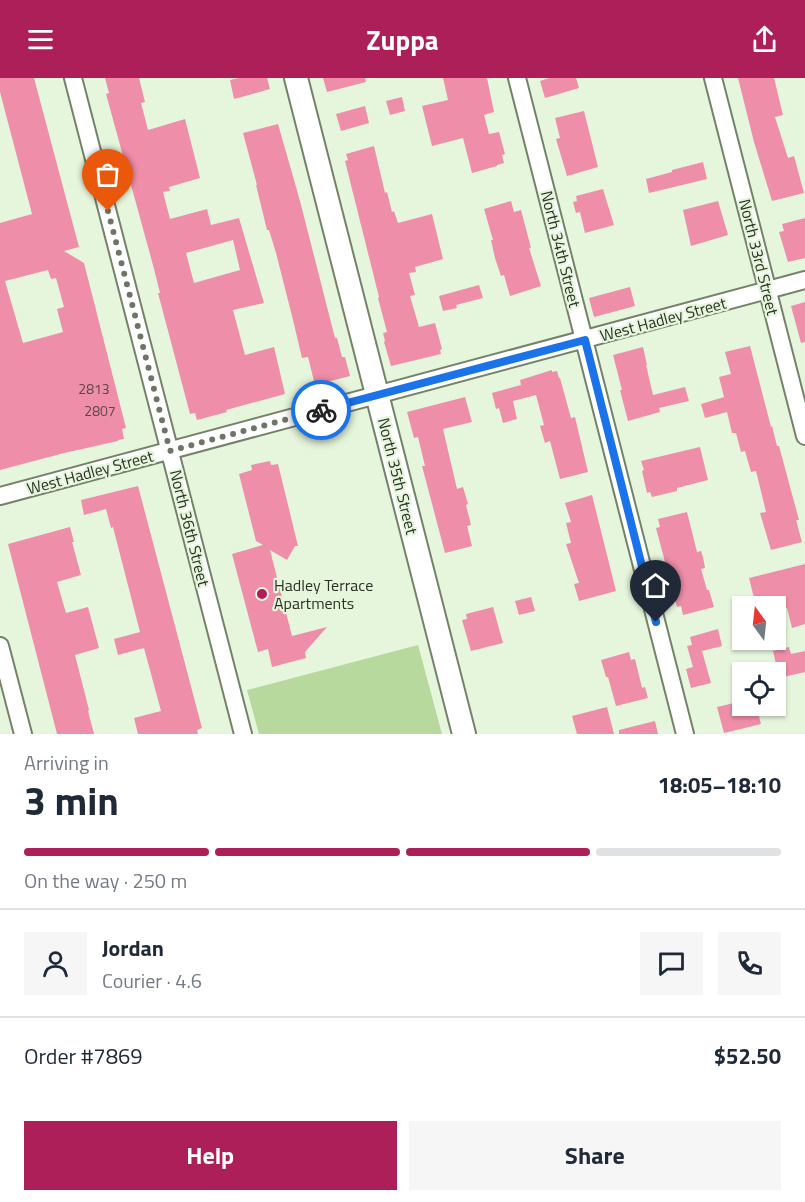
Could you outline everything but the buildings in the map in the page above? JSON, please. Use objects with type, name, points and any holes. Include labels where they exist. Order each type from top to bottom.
[{"type":"main road","name":"North 35th Street","points":[[296,78],[464,734]]},
{"type":"street","name":"North 36th Street","points":[[73,78],[243,734]]},
{"type":"street","name":"North 34th Street","points":[[517,78],[685,734]]},
{"type":"street","name":"North 33rd Street","points":[[713,78],[805,436]]},
{"type":"street","name":"West Hadley Street","points":[[0,496],[805,280]]},
{"type":"street","points":[[0,646],[23,734]]},
{"type":"green space","points":[[418,645],[442,734],[259,734],[247,690]]},
{"type":"way so far","points":[[108,211],[170,451],[321,410]]},
{"type":"place","name":"Hadley Terrace Apartments","points":[[262,594]]},
{"type":"route","points":[[321,410],[585,340],[656,622]]}]
